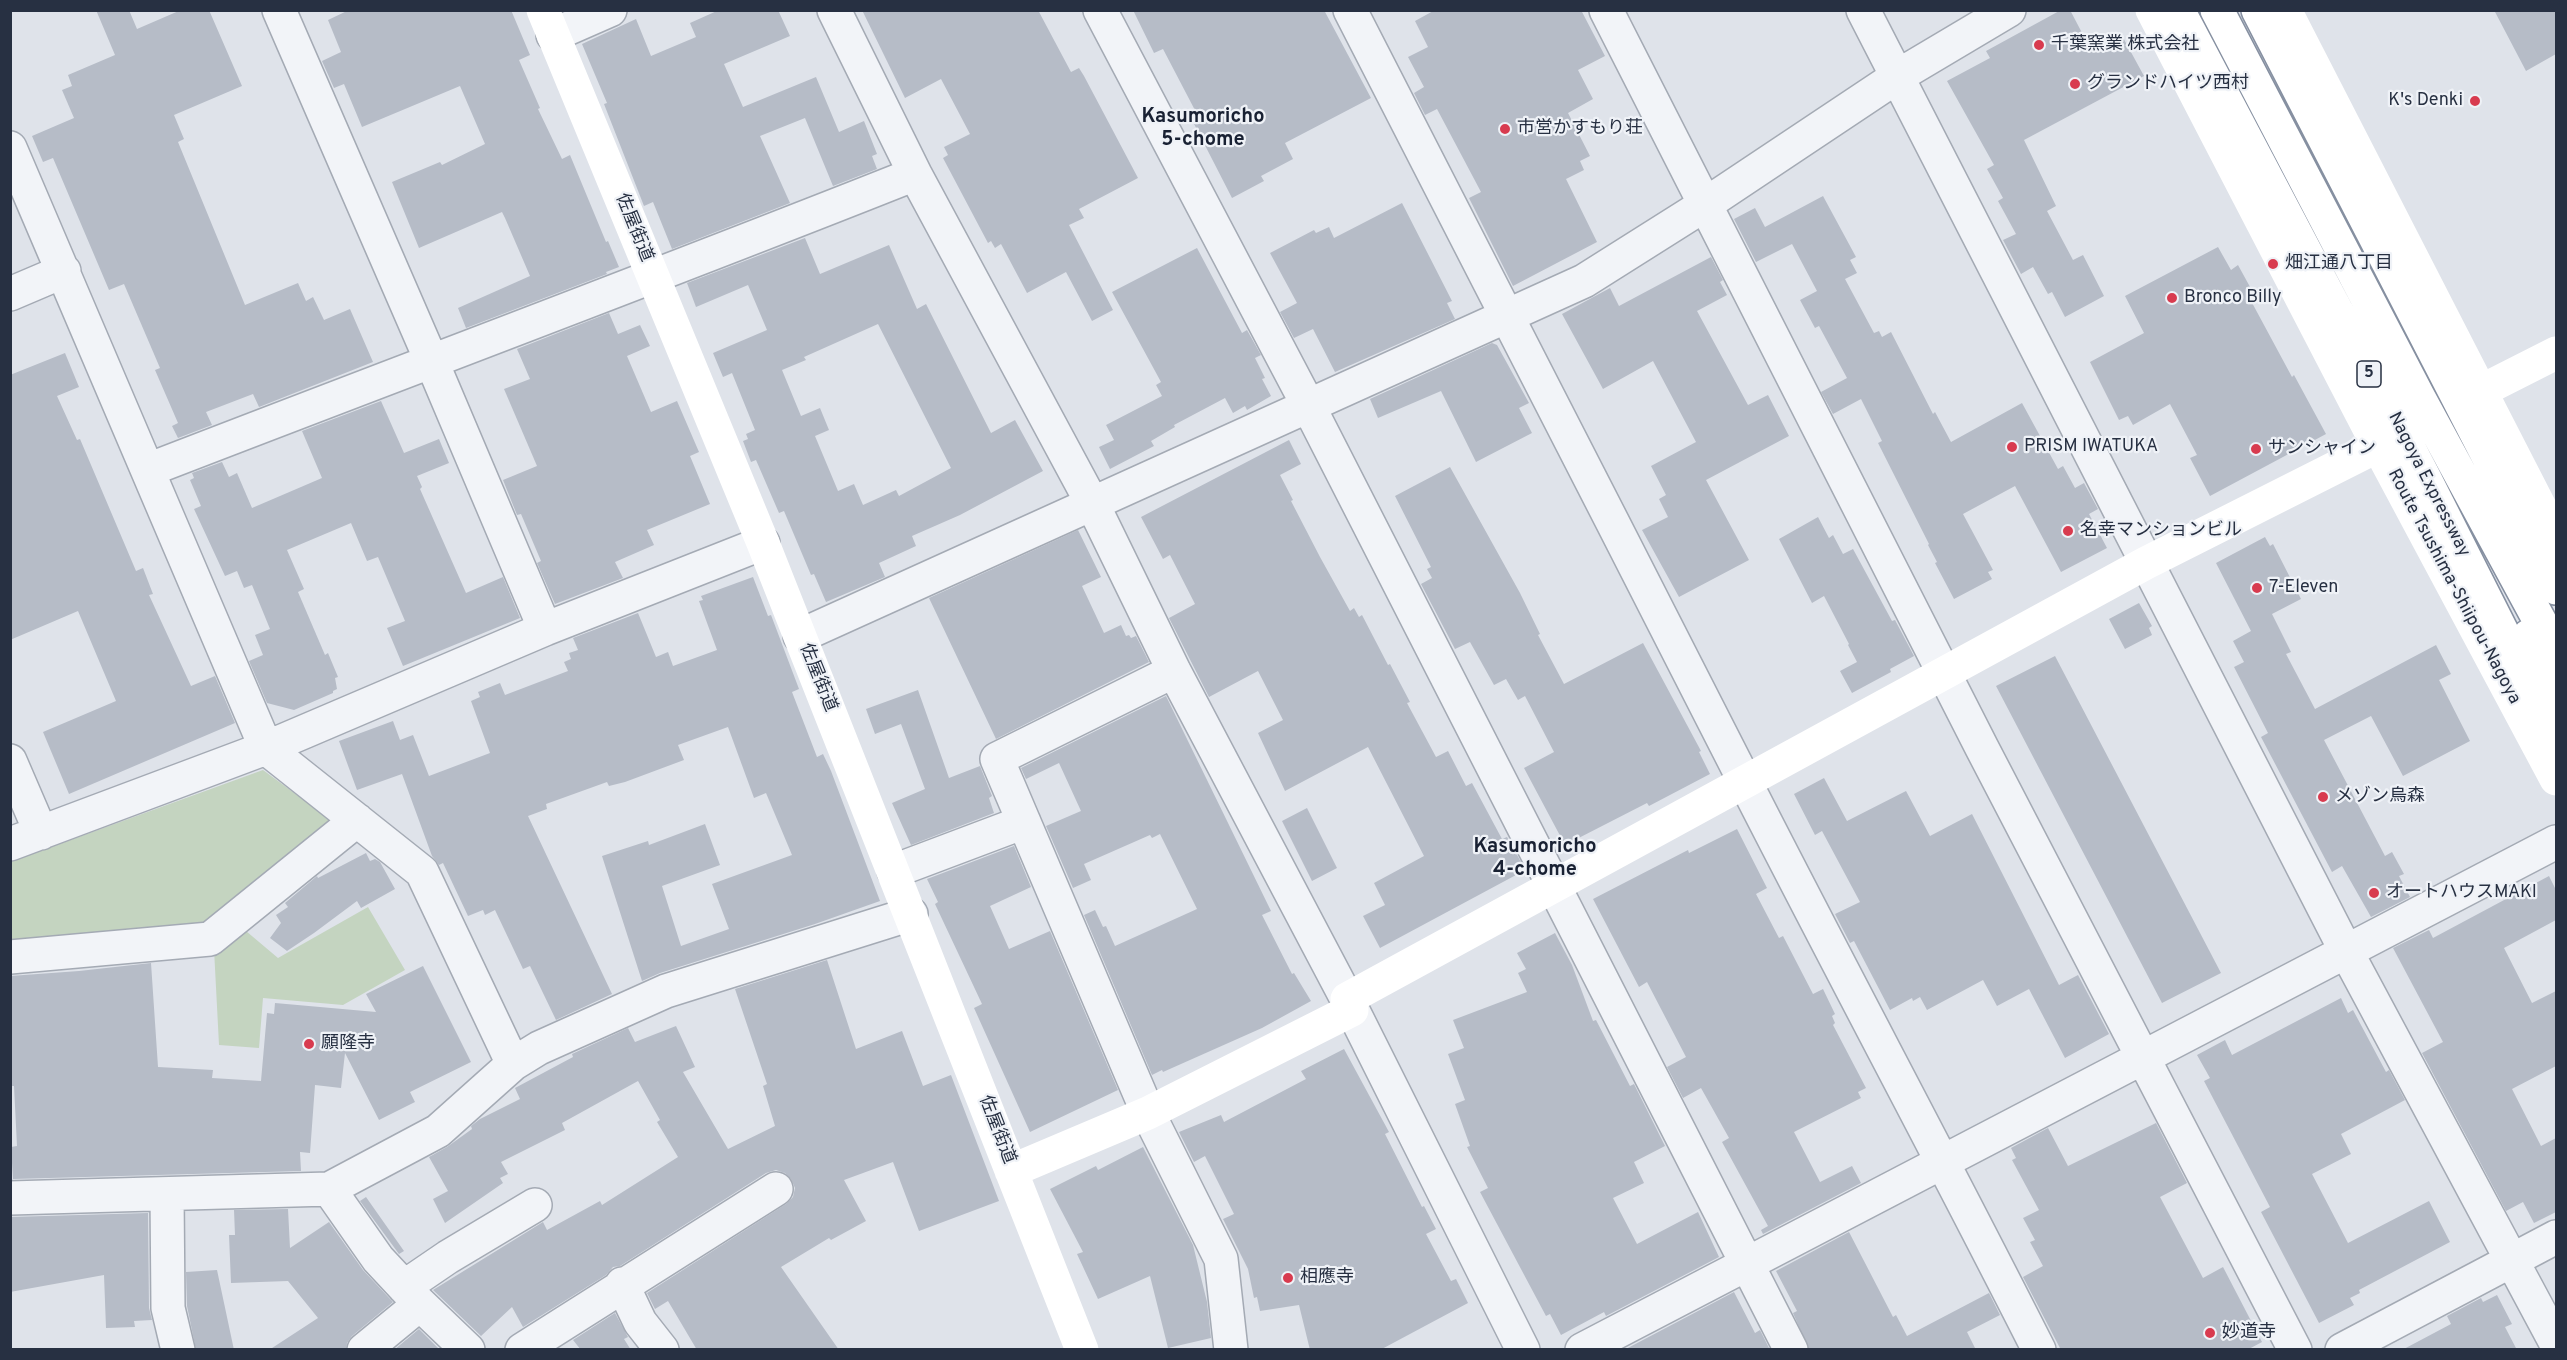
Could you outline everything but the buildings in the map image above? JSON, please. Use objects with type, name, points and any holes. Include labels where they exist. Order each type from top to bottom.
[{"type":"main road","name":"Route Tsushima-Shiipou-Nagoya","points":[[2152,10],[2378,446],[2556,779]]},
{"type":"main road","name":"Nagoya Expressway","points":[[2178,10],[2425,479],[2556,739]]},
{"type":"main road","points":[[2217,10],[2418,396],[2556,651]]},
{"type":"main road","points":[[2258,10],[2556,588]]},
{"type":"main road","points":[[2285,10],[2556,538]]},
{"type":"main road","name":"佐屋街道","points":[[548,23],[763,543],[1082,1350]]},
{"type":"main road","points":[[2481,392],[2556,353]]},
{"type":"main road","points":[[1011,1171],[1148,1113],[1349,1004],[1553,886],[2146,563],[2378,446]]},
{"type":"main road","points":[[2425,479],[2455,505],[2556,684]]},
{"type":"street","points":[[279,10],[545,629]]},
{"type":"street","points":[[548,23],[610,10]]},
{"type":"street","points":[[834,10],[915,174],[1092,503],[1174,671],[1349,1004],[1522,1350]]},
{"type":"street","points":[[1100,10],[1308,405],[1791,1350]]},
{"type":"street","points":[[1350,10],[1509,316],[1744,782],[1943,1161],[2039,1350]]},
{"type":"street","points":[[1605,10],[1944,673],[2295,1350]]},
{"type":"street","points":[[1863,10],[2346,951],[2556,1344]]},
{"type":"street","points":[[800,636],[1584,281],[1706,204],[1898,76],[2009,10]]},
{"type":"street","points":[[10,148],[266,748],[422,872],[513,1064]]},
{"type":"street","points":[[148,470],[431,360],[653,278],[915,174]]},
{"type":"street","points":[[10,294],[64,271]]},
{"type":"street","points":[[10,844],[266,748],[545,629],[763,543]]},
{"type":"street","points":[[1174,671],[997,759],[1148,1113],[1221,1259],[1231,1350]]},
{"type":"street","points":[[10,761],[41,832]]},
{"type":"street","points":[[10,957],[210,939],[357,820]]},
{"type":"street","points":[[894,871],[1024,822]]},
{"type":"street","points":[[1582,1350],[2556,842]]},
{"type":"street","points":[[10,1198],[329,1189],[438,1131],[513,1064],[539,1048],[666,991],[911,914]]},
{"type":"street","points":[[329,1189],[378,1259],[412,1296],[468,1350]]},
{"type":"street","points":[[522,1350],[622,1284],[776,1189]]},
{"type":"street","points":[[166,1194],[168,1308],[178,1350]]},
{"type":"street","points":[[364,1350],[448,1257],[535,1205]]},
{"type":"street","points":[[2342,1350],[2556,1237]]},
{"type":"street","points":[[622,1284],[640,1322],[662,1350]]},
{"type":"green space","points":[[263,770],[339,826],[205,929],[11,947],[10,862]]},
{"type":"green space","points":[[368,907],[405,970],[343,1005],[263,998],[259,1048],[219,1045],[214,949],[246,931],[278,958]]},
{"type":"place","name":"千葉窯業 株式会社","points":[[2039,45]]},
{"type":"place","name":"グランドハイツ西村","points":[[2075,84]]},
{"type":"place","name":"K's Denki","points":[[2475,101]]},
{"type":"place","name":"市営かすもり荘","points":[[1505,129]]},
{"type":"place","name":"畑江通八丁目","points":[[2273,264]]},
{"type":"place","name":"Bronco Billy","points":[[2172,298]]},
{"type":"place","name":"PRISM IWATUKA","points":[[2012,447]]},
{"type":"place","name":"サンシャイン","points":[[2256,449]]},
{"type":"place","name":"名幸マンションビル","points":[[2068,531]]},
{"type":"place","name":"7-Eleven","points":[[2257,588]]},
{"type":"place","name":"メゾン烏森","points":[[2323,797]]},
{"type":"place","name":"オートハウスMAKI","points":[[2374,893]]},
{"type":"place","name":"願隆寺","points":[[309,1044]]},
{"type":"place","name":"相應寺","points":[[1288,1278]]},
{"type":"place","name":"妙道寺","points":[[2210,1333]]},
{"type":"district","name":"Kasumoricho 5-chome","points":[[1203,130]]},
{"type":"district","name":"Kasumoricho 4-chome","points":[[1535,860]]}]
